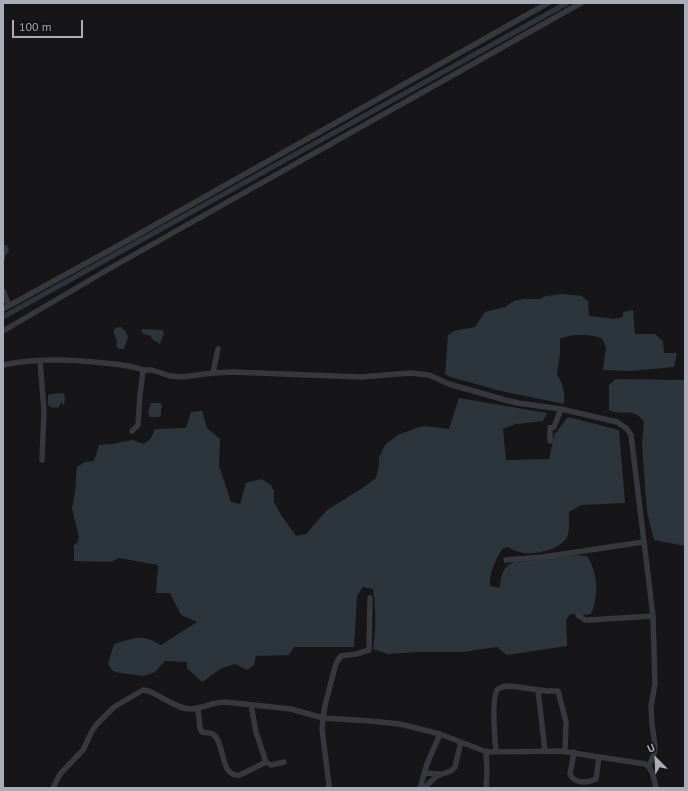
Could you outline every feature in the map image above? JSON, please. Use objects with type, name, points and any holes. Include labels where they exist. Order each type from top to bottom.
[{"type":"street","points":[[3,291],[6,307],[123,243],[548,3]]},
{"type":"street","points":[[3,331],[114,266],[581,3]]},
{"type":"street","points":[[213,372],[218,349]]},
{"type":"street","points":[[3,365],[29,360],[74,360],[125,365],[143,370],[152,370],[170,376],[182,377],[213,372],[361,377],[410,373],[429,376],[449,384],[518,403],[561,409],[617,422],[627,429],[632,442],[653,616],[655,684],[651,706],[652,724],[656,746],[649,766],[656,788]]},
{"type":"street","points":[[40,360],[44,411],[42,460]]},
{"type":"street","points":[[132,431],[138,425],[143,370]]},
{"type":"street","points":[[550,441],[550,429],[554,427],[561,409]]},
{"type":"street","points":[[506,560],[644,542]]},
{"type":"street","points":[[328,788],[322,718],[329,687],[338,660],[341,656],[369,650],[370,598]]},
{"type":"street","points":[[578,615],[585,620],[653,616]]},
{"type":"street","points":[[496,752],[494,700],[498,689],[510,686],[558,691],[566,722],[565,752]]},
{"type":"street","points":[[53,788],[60,774],[83,750],[97,724],[114,707],[143,690],[187,709],[198,708],[220,702],[291,709],[322,718],[385,722],[417,727],[486,751],[574,752],[645,764],[649,766]]},
{"type":"street","points":[[538,690],[545,751]]},
{"type":"street","points":[[251,705],[256,732],[266,762],[271,765],[284,762]]},
{"type":"street","points":[[198,708],[200,728],[202,732],[215,735],[230,772],[240,775],[266,762]]},
{"type":"street","points":[[420,788],[440,734]]},
{"type":"street","points":[[424,788],[433,779],[451,771],[455,767],[461,742]]},
{"type":"street","points":[[486,751],[486,788]]},
{"type":"street","points":[[574,752],[570,774],[573,779],[580,781],[587,782],[596,779],[599,757]]},
{"type":"street","points":[[424,774],[442,774]]},
{"type":"shaded area","points":[[3,245],[7,245],[9,251],[5,256],[5,260],[3,259]]},
{"type":"shaded area","points":[[562,294],[582,296],[588,301],[589,316],[614,319],[623,317],[623,312],[633,310],[635,334],[655,334],[663,341],[664,353],[677,353],[674,367],[631,371],[603,370],[606,348],[602,338],[581,335],[560,339],[557,375],[564,389],[564,404],[501,391],[450,377],[445,374],[448,335],[454,331],[475,327],[485,312],[505,307],[514,301],[523,299],[540,299],[546,296]]},
{"type":"shaded area","points":[[121,327],[126,332],[128,337],[124,349],[119,349],[116,346],[117,342],[113,330]]},
{"type":"shaded area","points":[[141,329],[163,330],[164,334],[160,344],[152,339],[151,336],[143,334]]},
{"type":"shaded area","points":[[616,379],[685,380],[685,546],[654,540],[647,512],[642,444],[644,422],[636,414],[619,413],[609,410],[609,385]]},
{"type":"shaded area","points":[[63,393],[65,396],[64,406],[62,403],[58,408],[53,408],[48,405],[48,395]]},
{"type":"shaded area","points":[[459,398],[547,413],[543,421],[516,424],[503,429],[506,460],[549,459],[554,435],[568,417],[619,430],[625,503],[581,505],[569,512],[568,534],[564,542],[546,551],[531,553],[515,551],[508,547],[502,549],[492,572],[490,586],[500,588],[503,572],[507,566],[515,562],[574,555],[587,556],[591,562],[596,584],[594,607],[591,614],[582,615],[577,613],[569,615],[566,621],[567,646],[507,655],[497,647],[462,652],[388,654],[373,649],[375,634],[375,604],[373,589],[363,587],[357,596],[354,647],[294,647],[289,655],[256,656],[254,665],[247,670],[235,664],[222,668],[202,682],[187,668],[187,662],[165,661],[155,672],[144,676],[113,671],[108,664],[114,644],[143,638],[161,645],[197,622],[181,615],[170,593],[156,593],[158,565],[119,558],[111,562],[74,561],[74,545],[77,543],[79,537],[72,509],[77,467],[85,462],[94,461],[99,445],[132,440],[144,444],[151,438],[155,429],[186,428],[191,412],[202,411],[207,428],[220,439],[219,466],[231,502],[240,504],[246,483],[262,479],[271,485],[274,491],[274,502],[296,536],[306,534],[327,510],[376,478],[379,457],[385,445],[398,435],[425,426],[449,429]]},
{"type":"shaded area","points":[[151,403],[160,403],[162,405],[161,415],[159,417],[150,417],[148,412]]},
{"type":"waterway","points":[[3,317],[567,3]]}]
